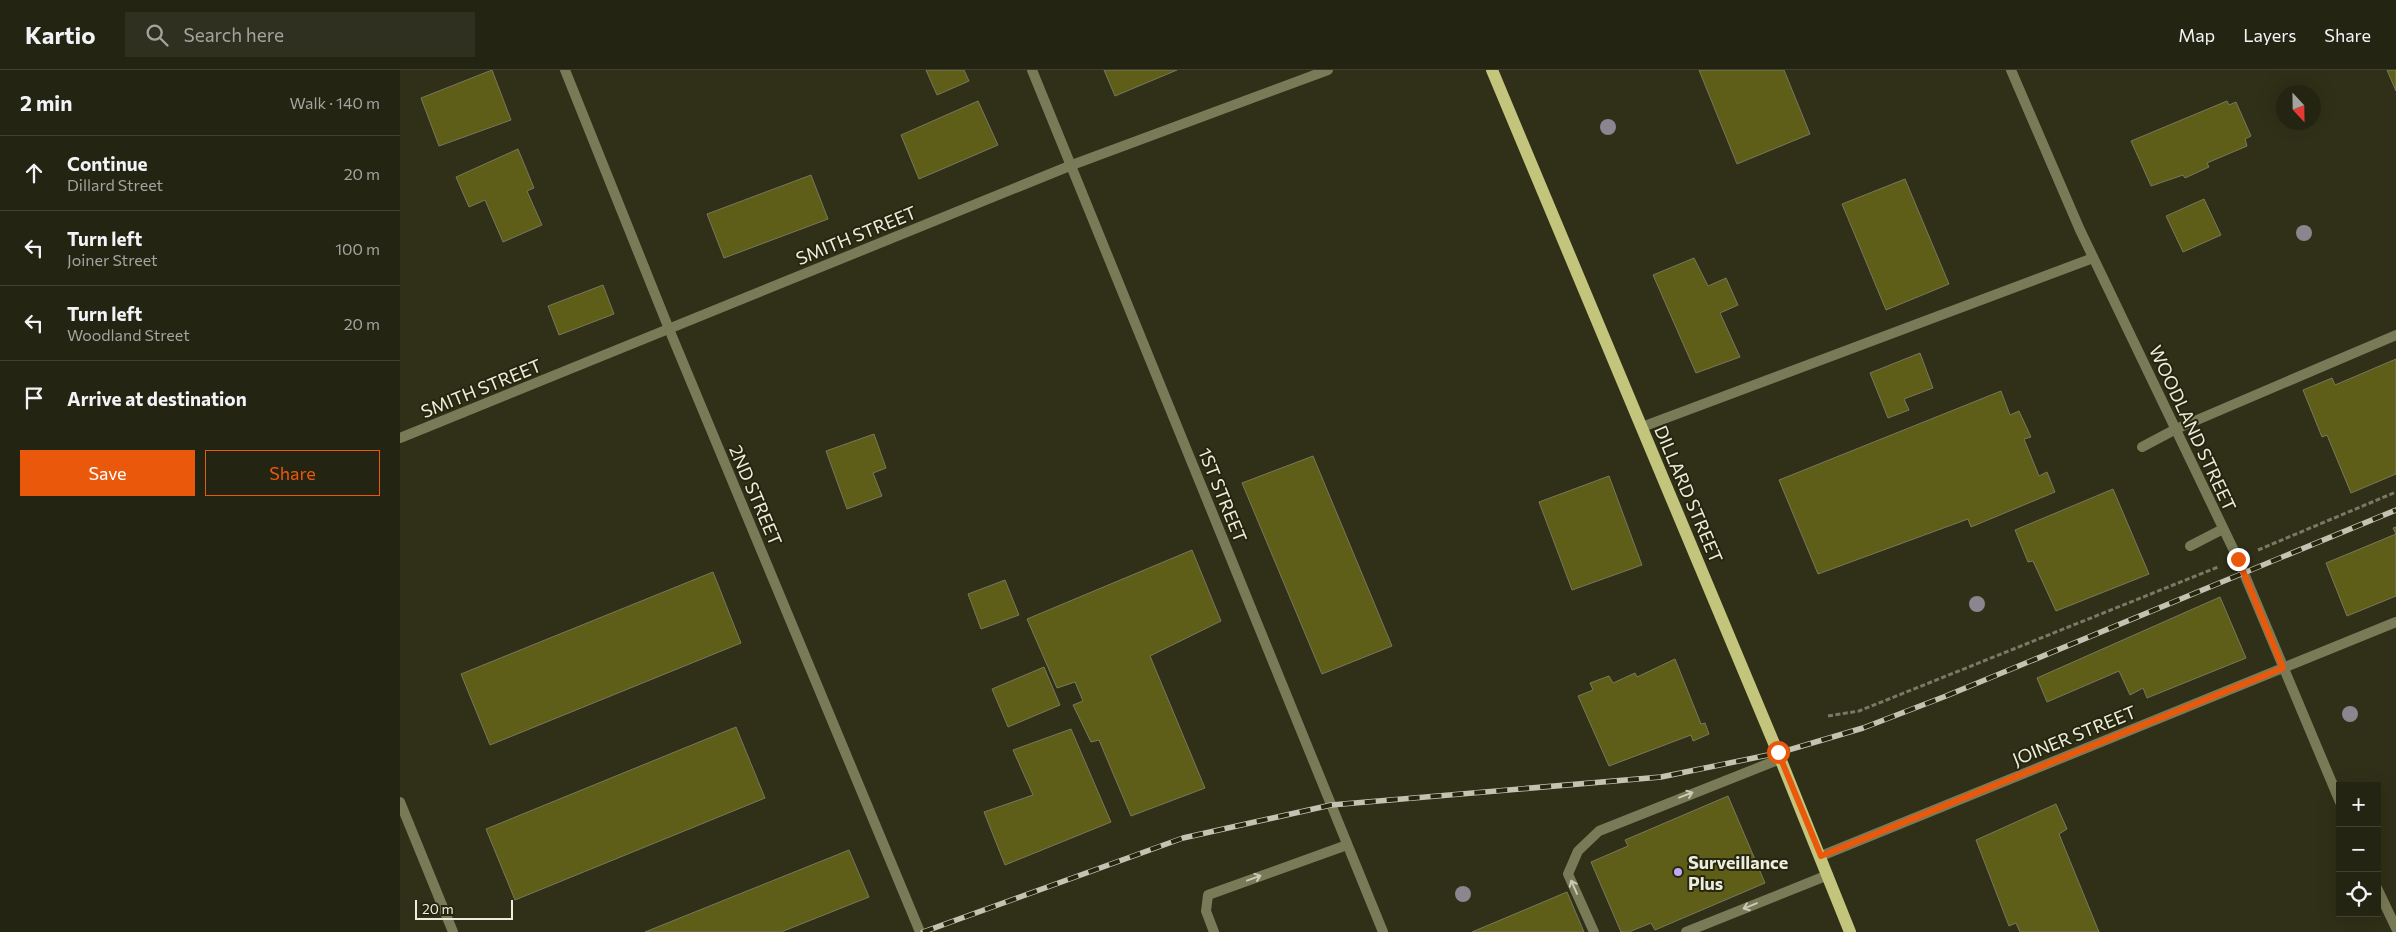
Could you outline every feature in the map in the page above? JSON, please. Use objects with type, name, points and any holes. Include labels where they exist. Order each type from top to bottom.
[{"type":"main road","name":"DILLARD STREET","points":[[1492,70],[1821,856],[1850,932]]},
{"type":"street","name":"2ND STREET","points":[[566,70],[669,329],[920,932]]},
{"type":"street","name":"1ST STREET","points":[[1032,70],[1382,932]]},
{"type":"street","name":"SMITH STREET","points":[[400,438],[1072,165],[1328,70]]},
{"type":"street","name":"WOODLAND STREET","points":[[2011,70],[2094,258],[2238,559],[2336,793]]},
{"type":"street","points":[[1642,427],[2094,258]]},
{"type":"street","points":[[2142,447],[2176,429],[2396,335]]},
{"type":"street","points":[[2190,546],[2223,530]]},
{"type":"street","name":"JOINER STREET","points":[[1821,856],[2396,622]]},
{"type":"street","points":[[1594,932],[1568,874],[1578,851],[1598,831],[1780,759]]},
{"type":"street","points":[[400,802],[453,932]]},
{"type":"street","points":[[1214,932],[1206,911],[1208,895],[1347,845]]},
{"type":"street","points":[[1686,932],[1828,875]]},
{"type":"street","points":[[2381,896],[2396,928]]},
{"type":"path","points":[[1828,716],[1860,711],[2238,559],[2396,492]]},
{"type":"building","points":[[492,70],[511,120],[439,146],[421,98]]},
{"type":"building","points":[[926,70],[964,70],[969,81],[937,95]]},
{"type":"building","points":[[1104,70],[1177,70],[1115,96]]},
{"type":"building","points":[[1699,70],[1784,70],[1810,134],[1737,164]]},
{"type":"building","points":[[2387,70],[2396,70],[2396,91]]},
{"type":"building","points":[[978,101],[998,145],[919,179],[901,135]]},
{"type":"building","points":[[2227,101],[2229,105],[2236,102],[2251,136],[2245,139],[2247,146],[2207,163],[2209,167],[2185,178],[2183,175],[2151,186],[2131,141]]},
{"type":"building","points":[[518,149],[534,188],[527,191],[542,225],[503,242],[485,200],[469,207],[456,177]]},
{"type":"building","points":[[811,175],[828,219],[724,258],[707,214]]},
{"type":"building","points":[[1905,179],[1949,284],[1886,310],[1842,204]]},
{"type":"building","points":[[2204,199],[2221,235],[2183,252],[2166,216]]},
{"type":"building","points":[[1694,258],[1708,286],[1726,278],[1738,305],[1720,313],[1740,357],[1696,373],[1653,275]]},
{"type":"building","points":[[603,285],[614,314],[559,335],[548,306]]},
{"type":"building","points":[[1920,353],[1933,388],[1904,399],[1909,410],[1888,418],[1870,373]]},
{"type":"building","points":[[2396,359],[2396,474],[2351,493],[2327,435],[2322,437],[2303,390],[2332,378],[2335,385]]},
{"type":"building","points":[[2001,391],[2010,415],[2019,411],[2031,437],[2024,439],[2039,476],[2047,472],[2055,492],[1971,527],[1968,519],[1818,574],[1779,480]]},
{"type":"building","points":[[874,434],[886,468],[873,473],[882,496],[847,509],[826,451]]},
{"type":"building","points":[[1313,456],[1392,646],[1322,674],[1242,483]]},
{"type":"building","points":[[1609,476],[1642,565],[1572,590],[1539,502]]},
{"type":"building","points":[[2113,489],[2149,574],[2056,611],[2033,561],[2028,562],[2015,530]]},
{"type":"building","points":[[2396,534],[2396,596],[2347,616],[2326,563]]},
{"type":"building","points":[[1192,550],[1221,621],[1150,656],[1205,788],[1131,816],[1099,740],[1091,742],[1073,705],[1083,701],[1075,682],[1057,688],[1027,619]]},
{"type":"building","points":[[713,572],[741,643],[490,745],[461,674]]},
{"type":"building","points":[[1005,580],[1019,615],[981,629],[968,594]]},
{"type":"building","points":[[2220,597],[2246,658],[2147,698],[2143,688],[2130,695],[2119,671],[2047,702],[2037,678]]},
{"type":"building","points":[[1675,659],[1701,724],[1705,723],[1709,734],[1693,741],[1691,735],[1609,766],[1578,696],[1593,690],[1590,683],[1609,676],[1613,683],[1635,673],[1637,677]]},
{"type":"building","points":[[1044,667],[1060,705],[1008,727],[992,689]]},
{"type":"building","points":[[736,727],[765,798],[515,900],[486,829]]},
{"type":"building","points":[[1071,729],[1111,822],[1005,865],[984,812],[1033,795],[1013,750]]},
{"type":"building","name":"Surveillance Plus","points":[[1728,796],[1765,883],[1655,930],[1651,923],[1629,932],[1621,932],[1591,862],[1628,846],[1625,840]]},
{"type":"building","points":[[2056,804],[2067,829],[2059,834],[2099,932],[2020,932],[2016,923],[2009,926],[1976,840]]},
{"type":"building","points":[[849,850],[869,897],[781,932],[645,932]]},
{"type":"building","points":[[1567,892],[1584,932],[1472,932]]},
{"type":"railway","points":[[923,932],[1183,838],[1331,805],[1661,777],[1778,753],[1863,728],[1946,696],[2396,510]]},
{"type":"place","name":"Surveillance Plus","points":[[1678,872]]},
{"type":"route","points":[[1778,752],[1821,856],[2283,668],[2238,559]]}]
